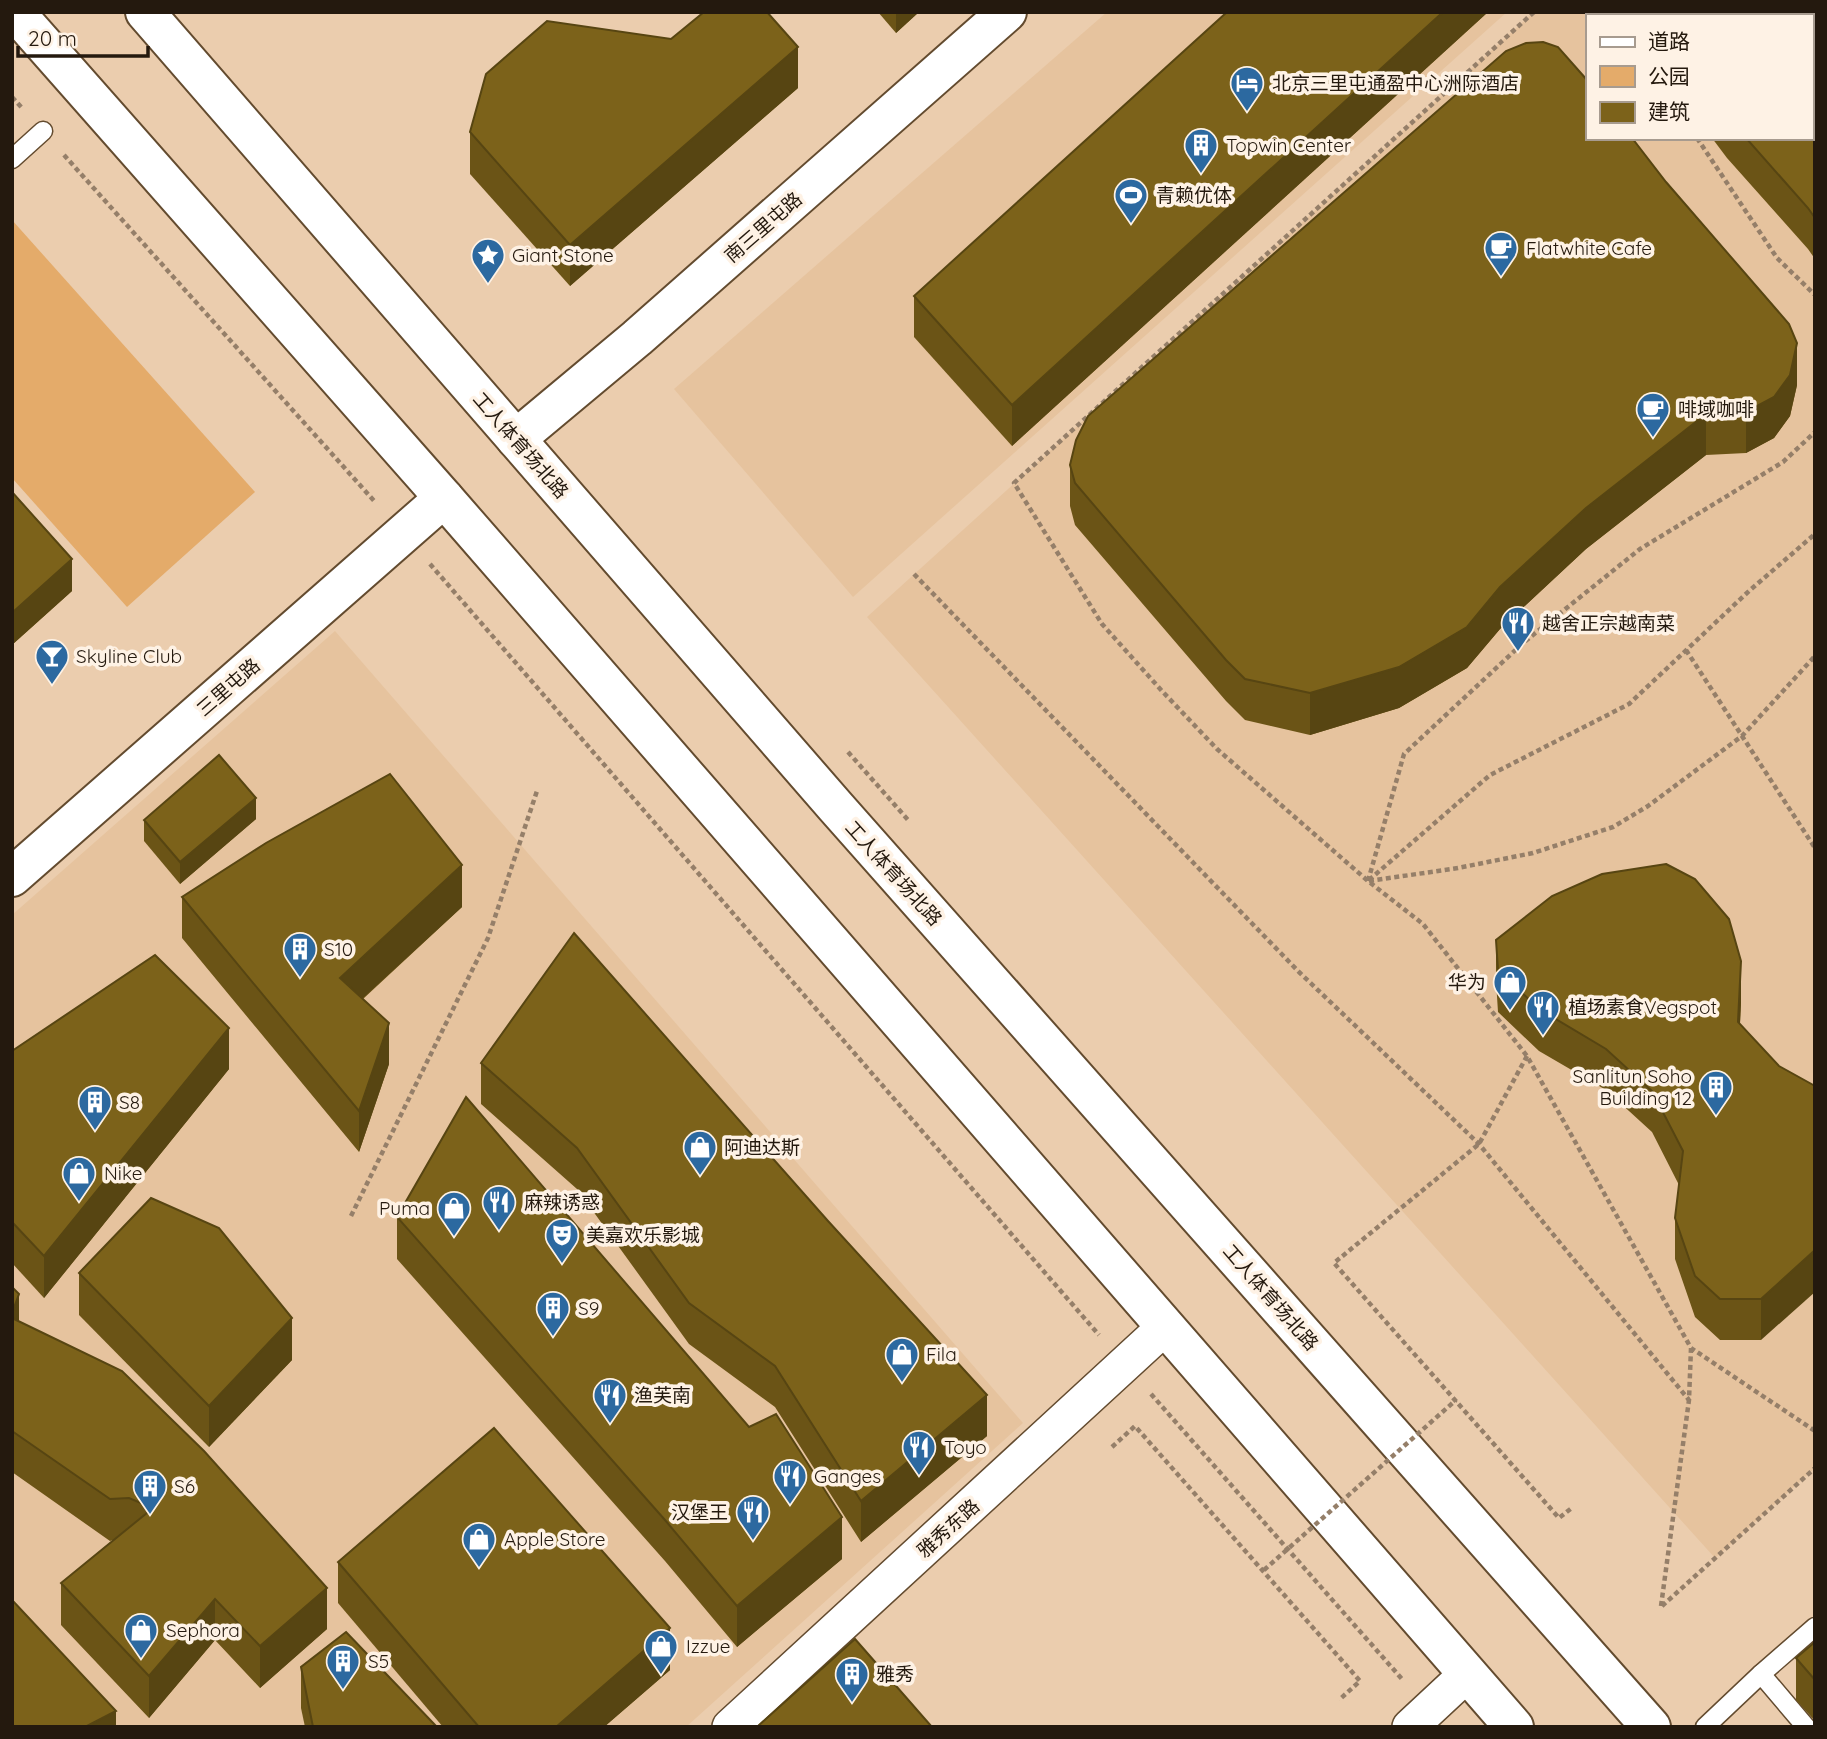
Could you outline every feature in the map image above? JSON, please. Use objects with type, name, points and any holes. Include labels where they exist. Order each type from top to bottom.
[{"type":"main road","points":[[15,12],[444,498],[1514,1727]]},
{"type":"main road","name":"工人体育场北路","points":[[145,12],[835,806],[1651,1727]]},
{"type":"main road","name":"南三里屯路","points":[[516,439],[637,338],[1007,12]]},
{"type":"main road","name":"三里屯路","points":[[12,877],[444,498]]},
{"type":"street","name":"雅秀东路","points":[[730,1727],[1165,1327]]},
{"type":"street","points":[[1419,1718],[1468,1673]]},
{"type":"lane","points":[[12,159],[43,131]]},
{"type":"lane","points":[[1705,1727],[1760,1674],[1815,1627]]},
{"type":"lane","points":[[1760,1674],[1806,1727]]},
{"type":"path","points":[[1534,12],[1014,483],[1102,624],[1217,749],[1368,881],[1423,924],[1527,1056],[1691,1348],[1815,1431]]},
{"type":"path","points":[[12,97],[403,533],[1125,1365],[1419,1718]]},
{"type":"path","points":[[1698,140],[1777,258],[1815,295]]},
{"type":"path","points":[[1368,881],[1404,754],[1523,643],[1640,549],[1783,462],[1815,432]]},
{"type":"path","points":[[1368,881],[1490,775],[1629,704],[1815,534]]},
{"type":"path","points":[[914,574],[1299,972],[1479,1144],[1689,1401]]},
{"type":"path","points":[[1686,650],[1815,848]]},
{"type":"path","points":[[1368,881],[1458,868],[1533,853],[1613,827],[1648,806],[1742,736],[1815,656]]},
{"type":"path","points":[[351,1216],[488,938],[537,791]]},
{"type":"path","points":[[1527,1056],[1479,1144],[1334,1263],[1559,1518],[1573,1507]]},
{"type":"path","points":[[1691,1348],[1689,1401],[1661,1606],[1815,1468]]},
{"type":"path","points":[[1264,1570],[1456,1400]]},
{"type":"path","points":[[1112,1447],[1135,1426],[1360,1681],[1339,1700]]},
{"type":"shaded area","points":[[1107,12],[1507,12],[853,597],[674,389]]},
{"type":"shaded area","points":[[1534,12],[1815,12],[1815,1468],[1715,1558],[867,617]]},
{"type":"shaded area","points":[[335,631],[1023,1423],[686,1727],[12,1727],[12,915]]},
{"type":"green space","points":[[12,220],[255,492],[127,607],[12,478]]},
{"type":"building","points":[[704,12],[767,12],[798,47],[570,245],[470,132],[486,74],[547,21],[671,39]]},
{"type":"building","name":"Topwin Center","points":[[1227,12],[1443,12],[1012,405],[914,296]]},
{"type":"building","points":[[1815,12],[1815,218],[1748,140],[1813,140],[1813,14],[1654,14]]},
{"type":"building","points":[[1543,42],[1558,47],[1586,79],[1586,140],[1634,140],[1666,182],[1789,324],[1797,343],[1790,375],[1774,397],[1746,412],[1706,414],[1586,508],[1500,587],[1467,627],[1399,667],[1310,693],[1245,679],[1075,483],[1070,465],[1076,440],[1088,416],[1506,51],[1526,43]]},
{"type":"building","points":[[12,492],[72,559],[13,612],[12,612]]},
{"type":"building","points":[[219,755],[256,798],[180,862],[144,820]]},
{"type":"building","name":"S10","points":[[390,774],[462,865],[340,978],[389,1023],[359,1111],[182,897],[266,843]]},
{"type":"building","name":"Sanlitun Soho Building 12","points":[[1666,864],[1695,879],[1729,919],[1741,961],[1738,1022],[1779,1066],[1815,1086],[1815,1250],[1761,1299],[1720,1299],[1695,1276],[1675,1218],[1683,1151],[1652,1091],[1606,1049],[1539,1009],[1498,970],[1496,940],[1552,896],[1602,874]]},
{"type":"building","points":[[574,933],[828,1221],[987,1395],[861,1501],[775,1366],[689,1303],[577,1148],[481,1063]]},
{"type":"building","name":"S8","points":[[155,955],[229,1028],[44,1256],[12,1222],[12,1051]]},
{"type":"building","name":"S9","points":[[466,1097],[749,1427],[776,1414],[842,1517],[737,1606],[665,1520],[397,1217]]},
{"type":"building","points":[[151,1198],[219,1228],[292,1318],[209,1406],[79,1273]]},
{"type":"building","points":[[12,1287],[19,1294],[12,1313]]},
{"type":"building","name":"S6","points":[[12,1318],[122,1371],[204,1451],[327,1588],[260,1646],[215,1599],[149,1676],[61,1583],[153,1508],[129,1498],[110,1499],[12,1431]]},
{"type":"building","name":"Apple Store","points":[[494,1428],[670,1628],[556,1727],[479,1727],[338,1562]]},
{"type":"building","points":[[12,1600],[116,1711],[85,1727],[12,1727]]},
{"type":"building","points":[[346,1632],[437,1727],[313,1727],[301,1667]]},
{"type":"building","points":[[855,1639],[932,1727],[757,1727]]},
{"type":"building","points":[[1815,1642],[1815,1680],[1796,1658]]},
{"type":"place","name":"北京三里屯通盈中心洲际酒店","points":[[1247,113]]},
{"type":"place","name":"Topwin Center","points":[[1201,175]]},
{"type":"place","name":"青赖优体","points":[[1131,225]]},
{"type":"place","name":"Flatwhite Cafe","points":[[1501,278]]},
{"type":"place","name":"Giant Stone","points":[[488,285]]},
{"type":"place","name":"啡域咖啡","points":[[1653,439]]},
{"type":"place","name":"越舍正宗越南菜","points":[[1518,653]]},
{"type":"place","name":"Skyline Club","points":[[52,686]]},
{"type":"place","name":"S10","points":[[300,979]]},
{"type":"place","name":"华为","points":[[1510,1012]]},
{"type":"place","name":"植场素食Vegspot","points":[[1543,1037]]},
{"type":"place","name":"Sanlitun Soho Building 12","points":[[1716,1117]]},
{"type":"place","name":"S8","points":[[95,1132]]},
{"type":"place","name":"阿迪达斯","points":[[700,1177]]},
{"type":"place","name":"Nike","points":[[79,1203]]},
{"type":"place","name":"麻辣诱惑","points":[[499,1232]]},
{"type":"place","name":"Puma","points":[[454,1238]]},
{"type":"place","name":"美嘉欢乐影城","points":[[562,1265]]},
{"type":"place","name":"S9","points":[[553,1338]]},
{"type":"place","name":"Fila","points":[[902,1384]]},
{"type":"place","name":"渔芙南","points":[[610,1425]]},
{"type":"place","name":"Toyo","points":[[919,1477]]},
{"type":"place","name":"Ganges","points":[[790,1506]]},
{"type":"place","name":"S6","points":[[150,1516]]},
{"type":"place","name":"汉堡王","points":[[753,1542]]},
{"type":"place","name":"Apple Store","points":[[479,1569]]},
{"type":"place","name":"Sephora","points":[[141,1660]]},
{"type":"place","name":"Izzue","points":[[661,1676]]},
{"type":"place","name":"S5","points":[[343,1691]]},
{"type":"place","name":"雅秀","points":[[852,1704]]}]
